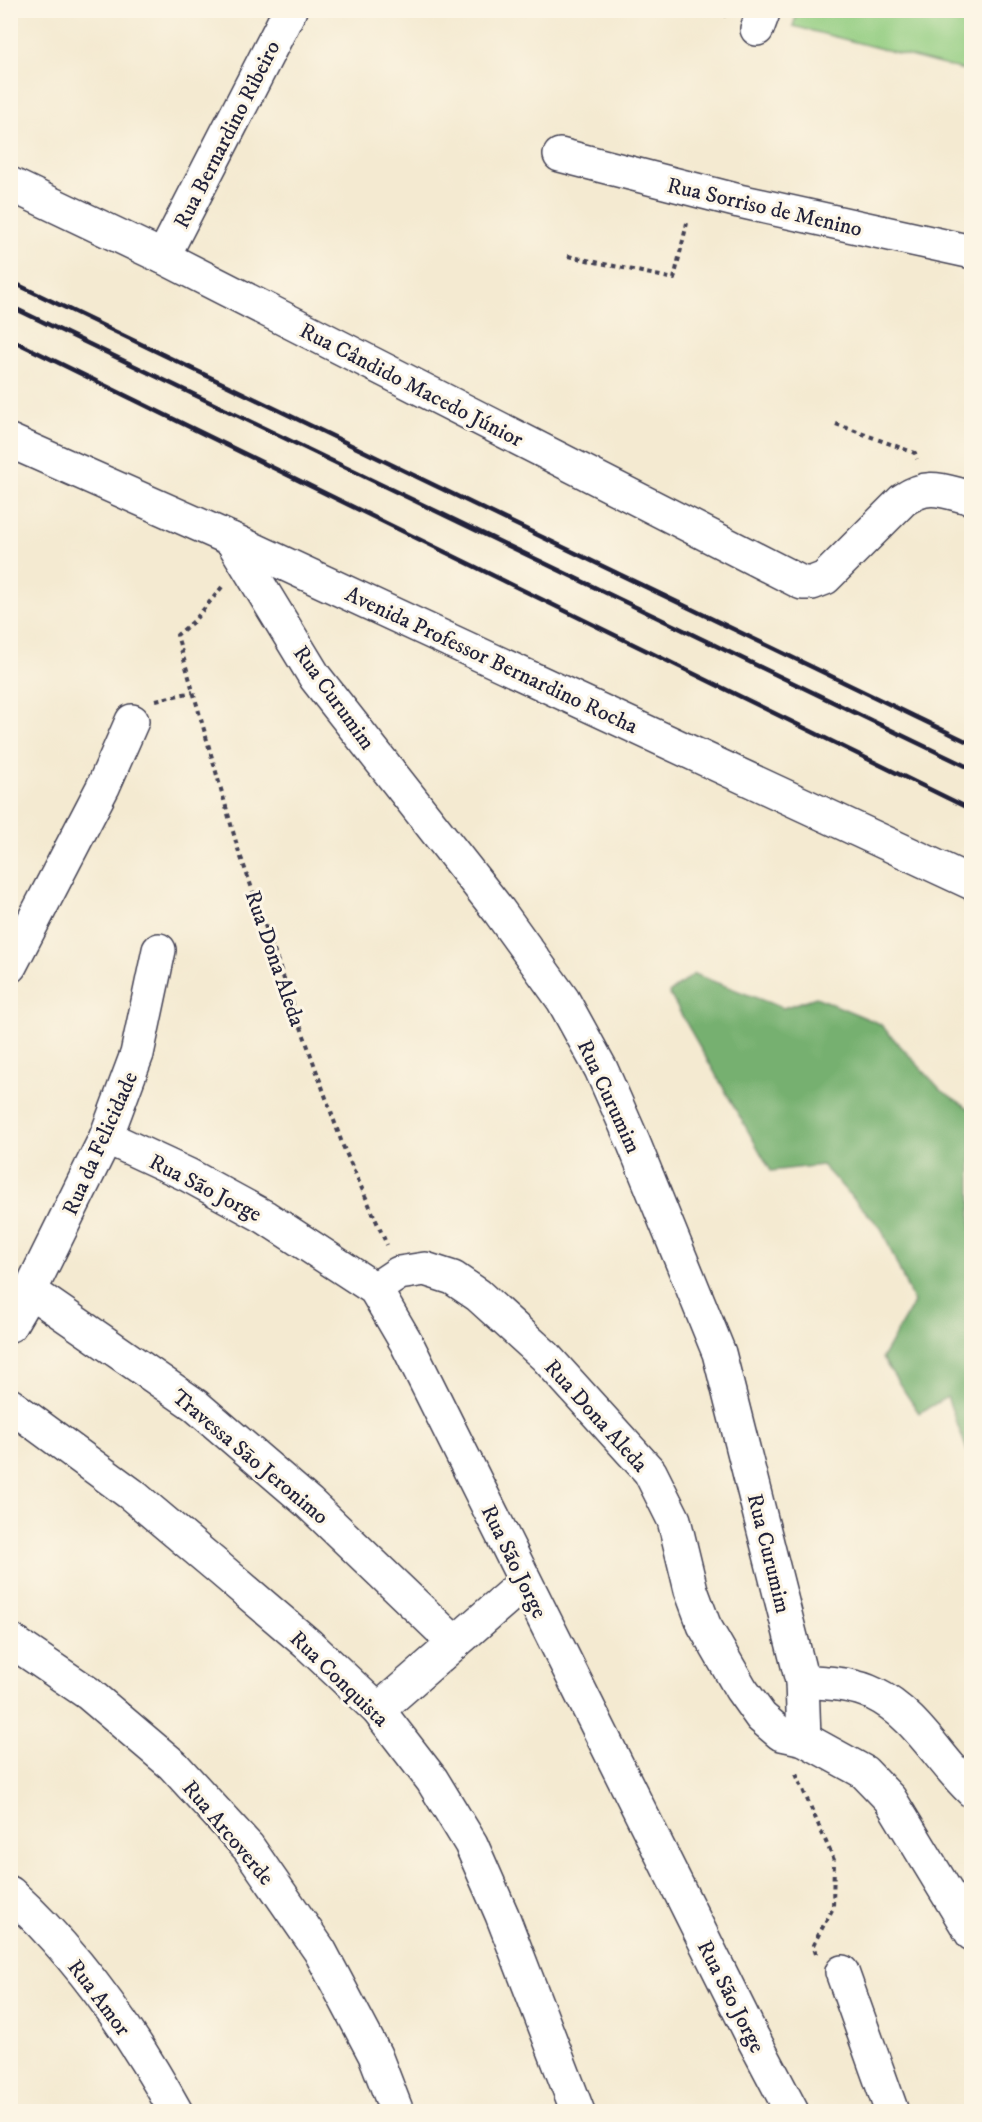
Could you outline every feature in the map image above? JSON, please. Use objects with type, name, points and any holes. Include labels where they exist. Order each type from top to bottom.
[{"type":"street","name":"Rua Bernardino Ribeiro","points":[[163,257],[290,10]]},
{"type":"street","name":"Rua Sorriso de Menino","points":[[560,156],[695,190],[972,252]]},
{"type":"street","name":"Rua Cândido Macedo Júnior","points":[[10,184],[163,257],[802,583],[812,583],[825,578],[903,500],[927,488]]},
{"type":"street","name":"Avenida Professor Bernardino Rocha","points":[[10,441],[238,550],[972,883]]},
{"type":"street","points":[[927,488],[972,498]]},
{"type":"street","name":"Rua Curumim","points":[[238,550],[315,677],[492,902],[563,1000],[601,1069],[719,1353],[802,1681],[798,1737]]},
{"type":"street","points":[[10,966],[103,787],[132,721]]},
{"type":"street","name":"Rua da Felicidade","points":[[10,1325],[30,1291],[106,1137],[137,1054],[159,950]]},
{"type":"street","name":"Rua São Jorge","points":[[106,1137],[188,1175],[387,1281],[406,1342],[792,2112]]},
{"type":"street","name":"Rua Dona Aleda","points":[[387,1281],[425,1269],[453,1278],[478,1295],[545,1356],[650,1472],[674,1520],[691,1590],[704,1625],[741,1689],[770,1727],[781,1734],[798,1737],[864,1772],[890,1799],[972,1934]]},
{"type":"street","name":"Travessa Sāo Jeronimo","points":[[30,1291],[195,1405],[309,1503],[455,1643]]},
{"type":"street","name":"Rua Conquista","points":[[10,1405],[131,1494],[211,1560],[309,1645],[378,1710],[432,1780],[471,1844],[502,1916],[578,2112]]},
{"type":"street","points":[[378,1710],[525,1582]]},
{"type":"street","name":"Rua Arcoverde","points":[[10,1640],[87,1693],[173,1765],[248,1847],[320,1951],[375,2055],[394,2110]]},
{"type":"street","points":[[802,1681],[849,1686],[873,1693],[895,1706],[972,1791]]},
{"type":"street","name":"Rua Amor","points":[[10,1893],[92,1981],[154,2072],[176,2112]]},
{"type":"street","points":[[842,1972],[892,2112]]},
{"type":"path","points":[[568,256],[674,279],[695,190]]},
{"type":"path","points":[[836,424],[915,453],[927,488]]},
{"type":"path","name":"Rua Dona Aleda","points":[[238,550],[194,621],[177,635],[238,849],[343,1146],[387,1281]]},
{"type":"path","points":[[798,1737],[789,1756],[834,1860],[833,1908],[813,1945],[826,1980],[842,1972]]},
{"type":"green space","points":[[798,10],[971,11],[971,72],[793,26]]},
{"type":"green space","points":[[694,974],[783,1008],[816,997],[880,1024],[941,1090],[971,1110],[971,1461],[947,1397],[919,1413],[882,1358],[914,1303],[881,1228],[822,1165],[771,1171],[669,993]]},
{"type":"railway","points":[[10,281],[972,744]]},
{"type":"railway","points":[[10,306],[972,769]]},
{"type":"railway","points":[[10,339],[972,810]]}]
